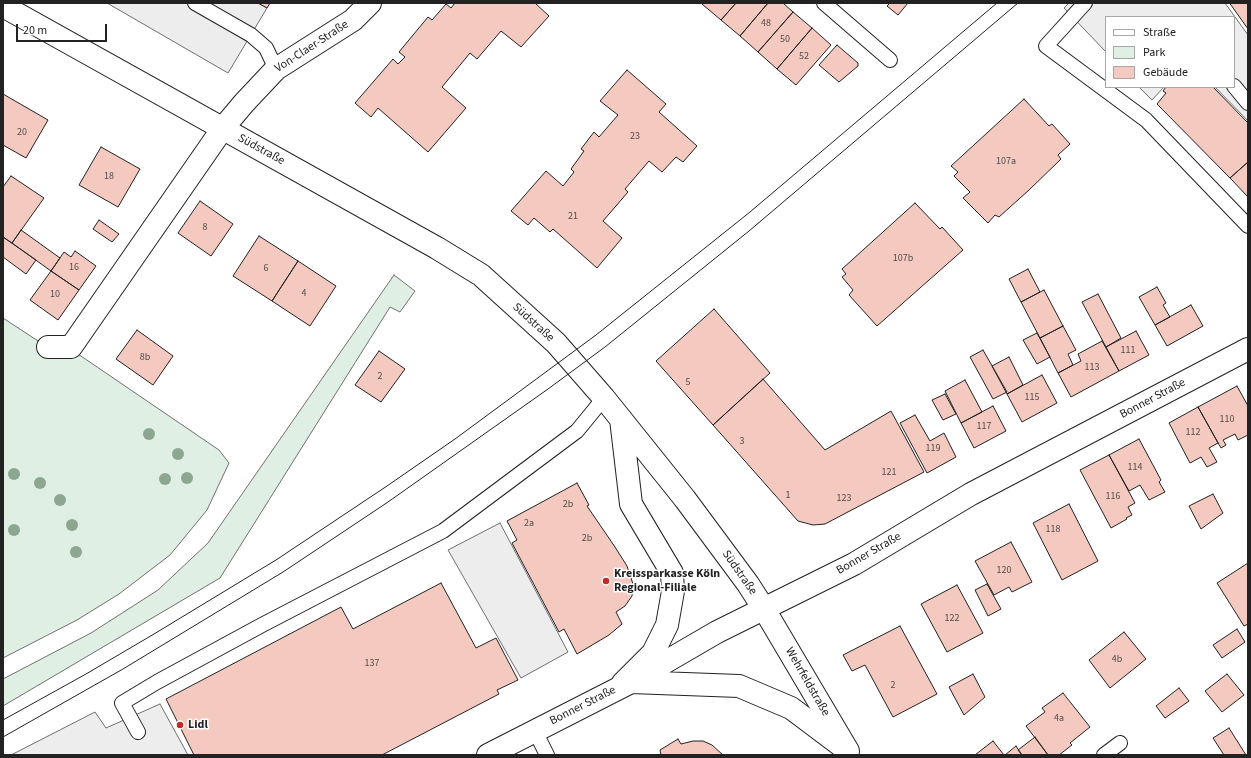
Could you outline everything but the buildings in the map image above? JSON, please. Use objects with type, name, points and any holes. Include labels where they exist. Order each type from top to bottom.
[{"type":"street","name":"Von-Claer-Straße","points":[[223,128],[244,102],[276,69],[353,20],[370,3]]},
{"type":"street","name":"Südstraße","points":[[3,6],[437,248],[480,275],[556,344],[604,398],[685,499],[748,584],[764,609]]},
{"type":"street","points":[[48,347],[72,346],[223,128]]},
{"type":"street","name":"Bonner Straße","points":[[488,755],[625,685],[717,632],[854,564],[971,494],[1248,349]]},
{"type":"street","points":[[621,419],[632,504],[672,573],[672,591],[667,625],[653,653],[625,685]]},
{"type":"street","name":"Wehrfeldstraße","points":[[764,609],[849,752]]},
{"type":"street","points":[[625,685],[739,686],[791,708],[849,752]]},
{"type":"lane","points":[[195,3],[251,35],[266,48],[276,69]]},
{"type":"lane","points":[[824,3],[890,60]]},
{"type":"lane","points":[[1085,3],[1046,46],[1146,120],[1248,226]]},
{"type":"lane","points":[[1235,87],[1248,103]]},
{"type":"lane","points":[[138,732],[122,703],[157,682],[262,625],[443,531],[577,431],[604,398]]},
{"type":"lane","points":[[535,731],[547,755]]},
{"type":"lane","points":[[1104,755],[1120,743]]},
{"type":"green space","points":[[394,275],[415,291],[400,312],[390,307],[220,578],[3,706],[3,679],[91,633],[158,590],[208,543]]},
{"type":"green space","points":[[3,318],[64,358],[78,354],[219,450],[229,463],[207,510],[170,555],[119,594],[77,620],[3,658]]},
{"type":"shaded area","points":[[107,3],[258,3],[267,8],[228,73]]},
{"type":"shaded area","points":[[1069,3],[1225,3],[1234,16],[1105,16],[1105,51],[1064,8]]},
{"type":"shaded area","points":[[1235,17],[1248,35],[1248,121],[1216,88],[1235,88]]},
{"type":"shaded area","points":[[1140,88],[1163,88],[1152,100]]},
{"type":"shaded area","points":[[500,523],[568,652],[521,678],[448,550]]},
{"type":"shaded area","points":[[160,704],[188,755],[11,755],[95,712],[106,728]]},
{"type":"tram line","points":[[3,720],[86,674],[276,560],[455,439],[596,335],[750,212],[997,3]]},
{"type":"tram line","points":[[3,737],[123,669],[283,572],[388,502],[548,389],[605,347],[749,231],[1018,3]]},
{"type":"place","name":"Kreissparkasse Köln Regional-Filiale","points":[[606,581]]},
{"type":"place","name":"Lidl","points":[[180,725]]}]
